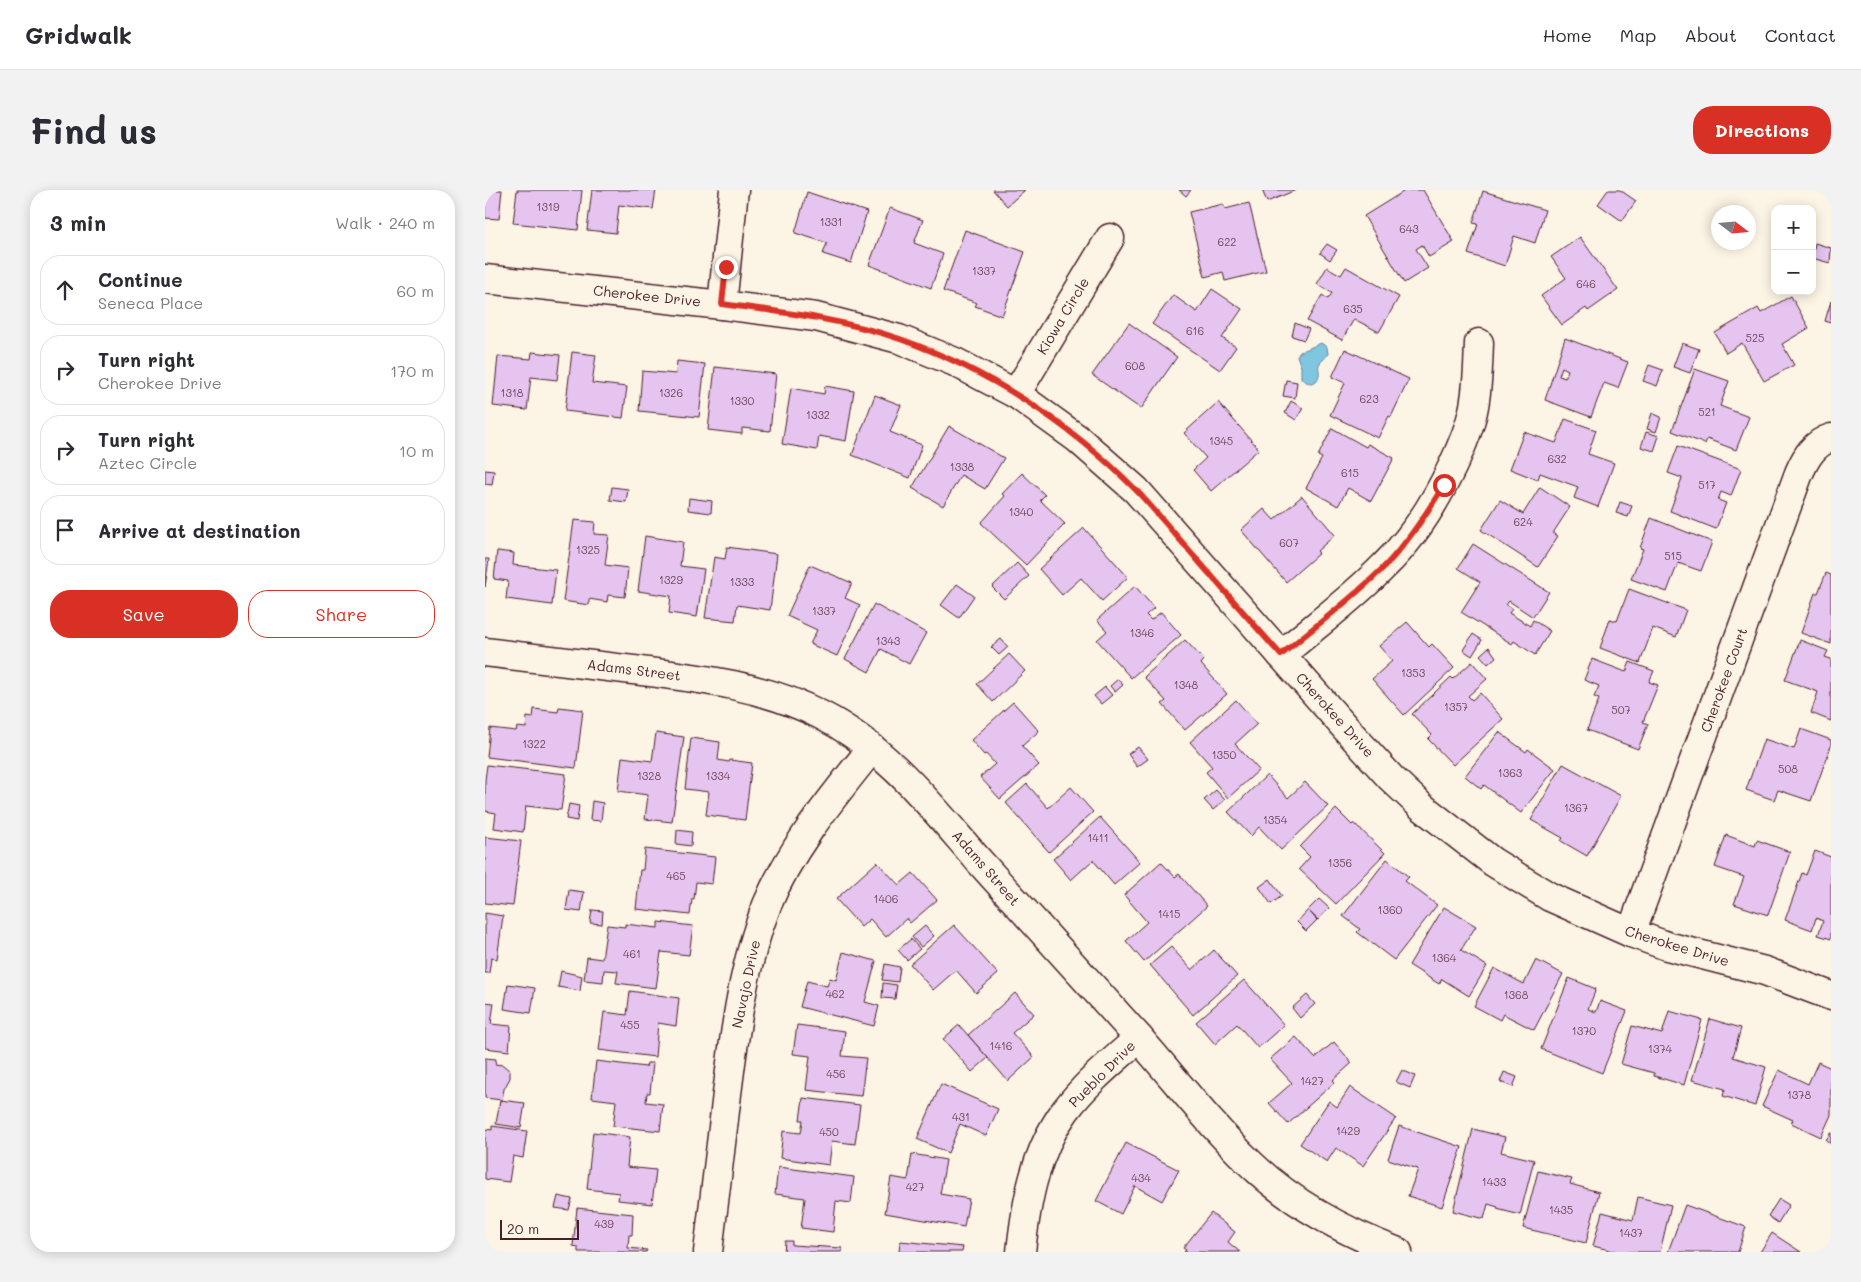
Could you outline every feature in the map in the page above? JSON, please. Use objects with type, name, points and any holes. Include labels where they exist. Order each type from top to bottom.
[{"type":"street","points":[[722,304],[734,190]]},
{"type":"street","name":"Kiowa Circle","points":[[1016,394],[1110,238]]},
{"type":"street","name":"Cherokee Drive","points":[[485,279],[722,304],[816,317],[899,339],[955,362],[1016,394],[1079,439],[1136,490],[1391,778],[1429,813],[1493,862],[1521,880],[1575,909],[1631,933],[1677,948],[1765,971],[1831,996]]},
{"type":"street","points":[[1281,655],[1386,565],[1427,513],[1444,485],[1467,432],[1476,390],[1479,343]]},
{"type":"street","name":"Cherokee Court","points":[[1631,933],[1801,467],[1808,454],[1814,448],[1831,438]]},
{"type":"street","name":"Adams Street","points":[[485,652],[685,677],[747,687],[772,695],[844,728],[872,748],[915,787],[1139,1038],[1225,1138],[1253,1166],[1306,1208],[1363,1238],[1398,1252]]},
{"type":"street","name":"Navajo Drive","points":[[708,1252],[734,1039],[740,1000],[756,935],[768,904],[801,843],[827,805],[872,748]]},
{"type":"street","name":"Pueblo Drive","points":[[1021,1252],[1031,1186],[1037,1165],[1055,1126],[1080,1093],[1139,1038]]},
{"type":"water","points":[[1321,343],[1327,347],[1328,354],[1319,365],[1318,379],[1308,383],[1301,378],[1301,367],[1297,356],[1300,352]]},
{"type":"building","points":[[485,190],[502,190],[499,219],[485,218]]},
{"type":"building","points":[[517,190],[582,190],[578,230],[513,223]]},
{"type":"building","points":[[592,190],[656,190],[653,209],[619,205],[616,233],[587,230]]},
{"type":"building","points":[[993,190],[1025,190],[1007,206]]},
{"type":"building","points":[[1179,190],[1191,190],[1186,196]]},
{"type":"building","points":[[1262,190],[1296,190],[1267,202]]},
{"type":"building","points":[[1406,190],[1423,190],[1454,242],[1429,257],[1422,245],[1416,249],[1428,268],[1404,283],[1364,216]]},
{"type":"building","points":[[1608,190],[1620,190],[1636,201],[1622,221],[1598,204]]},
{"type":"building","points":[[1483,191],[1545,210],[1535,243],[1514,236],[1505,266],[1468,254],[1478,224],[1473,223]]},
{"type":"building","points":[[807,192],[867,212],[851,263],[823,254],[827,243],[795,233]]},
{"type":"building","points":[[1249,203],[1266,271],[1225,281],[1223,272],[1205,277],[1189,212],[1223,204],[1225,209]]},
{"type":"building","points":[[890,208],[923,220],[914,243],[943,254],[931,288],[869,265]]},
{"type":"building","points":[[965,230],[1025,252],[1002,316],[975,306],[977,303],[943,291]]},
{"type":"building","points":[[1580,237],[1618,290],[1588,311],[1586,308],[1562,325],[1541,296],[1566,278],[1551,257]]},
{"type":"building","points":[[1816,243],[1831,248],[1830,263],[1816,259]]},
{"type":"building","points":[[1327,244],[1337,250],[1330,260],[1320,253]]},
{"type":"building","points":[[1327,267],[1341,275],[1346,267],[1399,297],[1379,332],[1354,319],[1342,340],[1307,321],[1322,295],[1328,299],[1332,293],[1317,284]]},
{"type":"building","points":[[1212,289],[1242,309],[1222,338],[1236,347],[1220,370],[1152,324],[1173,295],[1197,312]]},
{"type":"building","points":[[1791,296],[1809,328],[1782,344],[1794,365],[1764,381],[1742,343],[1726,353],[1715,333],[1758,308],[1761,313]]},
{"type":"building","points":[[1831,301],[1831,323],[1825,321]]},
{"type":"building","points":[[1129,323],[1177,357],[1141,409],[1092,375]]},
{"type":"building","points":[[1295,323],[1309,329],[1304,340],[1292,336]]},
{"type":"building","points":[[1565,338],[1628,362],[1618,388],[1604,383],[1591,417],[1545,400]],"holes":[[[1562,367],[1568,370],[1565,378],[1559,376]]]},
{"type":"building","points":[[1682,343],[1699,349],[1690,373],[1673,367]]},
{"type":"building","points":[[1345,349],[1409,379],[1391,417],[1389,416],[1378,438],[1330,415],[1345,383],[1332,377]]},
{"type":"building","points":[[532,352],[560,355],[557,380],[531,377],[527,410],[493,406],[498,356],[531,359]]},
{"type":"building","points":[[572,352],[596,355],[592,383],[627,387],[623,418],[565,411]]},
{"type":"building","points":[[677,361],[705,364],[699,417],[639,411],[642,371],[676,374]]},
{"type":"building","points":[[1649,365],[1663,370],[1657,386],[1643,381]]},
{"type":"building","points":[[715,367],[776,374],[770,431],[742,428],[742,434],[708,430]]},
{"type":"building","points":[[1695,369],[1729,381],[1720,406],[1749,417],[1736,450],[1707,439],[1705,444],[1672,431]]},
{"type":"building","points":[[1286,380],[1297,382],[1295,398],[1283,396]]},
{"type":"building","points":[[825,386],[854,391],[846,441],[819,436],[817,450],[782,444],[791,388],[824,394]]},
{"type":"building","points":[[875,395],[901,405],[890,432],[922,445],[910,478],[852,455]]},
{"type":"building","points":[[1291,401],[1303,408],[1296,420],[1285,413]]},
{"type":"building","points":[[1218,402],[1259,449],[1211,491],[1193,470],[1206,458],[1184,433]]},
{"type":"building","points":[[1652,413],[1661,417],[1656,432],[1647,429]]},
{"type":"building","points":[[1565,419],[1596,430],[1588,454],[1614,463],[1598,507],[1574,498],[1578,487],[1540,473],[1538,480],[1510,469],[1524,432],[1556,443]]},
{"type":"building","points":[[949,426],[1004,458],[985,489],[961,475],[943,506],[912,488]]},
{"type":"building","points":[[1332,428],[1366,447],[1368,444],[1394,458],[1371,501],[1348,488],[1338,506],[1306,488],[1322,458],[1318,456]]},
{"type":"building","points":[[1646,432],[1659,436],[1654,451],[1641,447]]},
{"type":"building","points":[[1678,446],[1741,469],[1731,496],[1721,492],[1718,500],[1726,503],[1716,529],[1670,511],[1682,478],[1668,473]]},
{"type":"building","points":[[485,470],[494,471],[492,485],[485,484]]},
{"type":"building","points":[[1022,473],[1045,495],[1040,500],[1065,524],[1026,565],[981,523],[1005,496],[1002,494]]},
{"type":"building","points":[[612,487],[628,489],[626,502],[610,500]]},
{"type":"building","points":[[1540,487],[1570,507],[1553,533],[1558,536],[1538,567],[1481,530],[1500,500],[1523,514]]},
{"type":"building","points":[[1302,496],[1335,535],[1317,551],[1319,553],[1286,582],[1241,530],[1264,509],[1274,520]]},
{"type":"building","points":[[689,498],[712,501],[711,513],[688,510]]},
{"type":"building","points":[[1620,502],[1632,506],[1628,517],[1616,513]]},
{"type":"building","points":[[1651,518],[1712,542],[1701,571],[1678,563],[1667,592],[1631,579],[1643,549],[1640,548]]},
{"type":"building","points":[[574,520],[595,522],[594,534],[609,535],[605,565],[628,568],[625,597],[608,595],[607,602],[589,599],[589,605],[563,601]]},
{"type":"building","points":[[1084,528],[1128,577],[1102,601],[1081,578],[1062,595],[1039,569]]},
{"type":"building","points":[[645,536],[683,542],[680,566],[704,569],[697,617],[669,613],[671,596],[638,591]]},
{"type":"building","points":[[1473,544],[1549,592],[1533,617],[1509,601],[1506,605],[1512,609],[1509,613],[1530,626],[1533,620],[1550,631],[1535,655],[1514,641],[1512,644],[1461,612],[1480,582],[1458,568]]},
{"type":"building","points":[[727,547],[777,554],[770,610],[737,605],[735,621],[705,618],[714,557],[725,559]]},
{"type":"building","points":[[497,551],[514,553],[513,565],[556,570],[552,605],[506,599],[508,581],[494,579]]},
{"type":"building","points":[[485,559],[489,559],[485,587]]},
{"type":"building","points":[[1017,563],[1029,576],[1004,599],[992,587]]},
{"type":"building","points":[[810,565],[852,583],[845,598],[860,605],[837,656],[810,644],[817,630],[787,616]]},
{"type":"building","points":[[1826,573],[1831,575],[1831,644],[1801,633],[1815,593],[1818,593]]},
{"type":"building","points":[[957,584],[974,596],[959,618],[941,605]]},
{"type":"building","points":[[1135,586],[1154,608],[1146,615],[1151,620],[1161,612],[1181,635],[1131,678],[1097,640],[1107,631],[1097,620]]},
{"type":"building","points":[[1629,589],[1686,610],[1676,637],[1653,628],[1640,663],[1600,648],[1610,619],[1617,621]]},
{"type":"building","points":[[874,604],[926,633],[909,664],[881,649],[869,672],[845,659]]},
{"type":"building","points":[[1407,622],[1429,647],[1432,644],[1454,668],[1404,715],[1372,679],[1392,661],[1379,646]]},
{"type":"building","points":[[1473,634],[1482,640],[1472,656],[1463,650]]},
{"type":"building","points":[[1001,639],[1008,647],[999,655],[991,647]]},
{"type":"building","points":[[1185,640],[1204,660],[1201,664],[1227,694],[1185,730],[1162,704],[1166,701],[1144,677]]},
{"type":"building","points":[[1800,640],[1828,651],[1825,657],[1831,659],[1831,721],[1811,713],[1818,692],[1785,680]]},
{"type":"building","points":[[1489,647],[1496,657],[1488,664],[1480,655]]},
{"type":"building","points":[[1009,654],[1025,671],[993,702],[977,684]]},
{"type":"building","points":[[1592,659],[1626,672],[1630,662],[1654,671],[1649,682],[1658,685],[1643,722],[1648,724],[1638,749],[1587,730],[1599,699],[1594,697],[1599,686],[1584,680]]},
{"type":"building","points":[[1472,662],[1487,679],[1468,696],[1472,700],[1480,693],[1503,719],[1453,765],[1428,739],[1432,735],[1412,714],[1451,677],[1453,679]]},
{"type":"building","points":[[1118,679],[1123,685],[1115,692],[1110,686]]},
{"type":"building","points":[[1105,687],[1112,695],[1101,704],[1094,696]]},
{"type":"building","points":[[1236,700],[1257,724],[1235,744],[1259,770],[1228,798],[1206,772],[1212,767],[1190,742]]},
{"type":"building","points":[[1013,702],[1039,731],[1022,746],[1039,765],[1000,799],[980,777],[995,764],[971,740]]},
{"type":"building","points":[[559,707],[583,710],[576,768],[487,757],[490,728],[516,731],[517,727],[526,728],[527,717],[533,718],[534,709],[558,712]]},
{"type":"building","points":[[1801,729],[1831,740],[1831,746],[1811,801],[1778,790],[1774,800],[1746,790],[1764,739],[1794,749]]},
{"type":"building","points":[[1499,732],[1526,752],[1528,749],[1555,769],[1521,813],[1484,785],[1481,789],[1465,776]]},
{"type":"building","points":[[656,733],[684,737],[672,822],[645,819],[648,795],[618,791],[622,757],[652,761]]},
{"type":"building","points":[[691,738],[720,742],[718,760],[752,763],[745,820],[706,815],[709,792],[685,789]]},
{"type":"building","points":[[1138,747],[1148,759],[1137,767],[1128,754]]},
{"type":"building","points":[[1563,764],[1621,796],[1587,856],[1561,841],[1563,838],[1531,820]]},
{"type":"building","points":[[487,765],[566,774],[561,810],[526,806],[523,832],[494,828],[496,813],[485,811]]},
{"type":"building","points":[[1267,775],[1288,798],[1305,782],[1328,806],[1281,850],[1259,827],[1251,836],[1228,812]]},
{"type":"building","points":[[1027,784],[1048,808],[1071,787],[1093,812],[1049,852],[1006,803]]},
{"type":"building","points":[[1216,790],[1225,800],[1213,810],[1204,800]]},
{"type":"building","points":[[592,801],[603,803],[601,821],[590,820]]},
{"type":"building","points":[[569,804],[579,806],[577,821],[566,819]]},
{"type":"building","points":[[1336,809],[1352,825],[1354,823],[1385,853],[1336,904],[1299,869],[1310,857],[1300,847]]},
{"type":"building","points":[[1100,817],[1140,862],[1114,885],[1093,860],[1071,880],[1053,859]]},
{"type":"building","points":[[677,830],[692,832],[691,846],[676,844]]},
{"type":"building","points":[[1726,835],[1755,846],[1757,840],[1790,852],[1768,915],[1734,904],[1744,877],[1715,867]]},
{"type":"building","points":[[485,837],[521,841],[513,906],[485,903]]},
{"type":"building","points":[[645,849],[715,857],[712,884],[696,882],[690,915],[636,909],[640,870],[643,870]]},
{"type":"building","points":[[1815,851],[1831,857],[1831,939],[1818,935],[1823,921],[1816,918],[1812,930],[1785,920],[1802,873],[1806,875]]},
{"type":"building","points":[[1387,859],[1409,877],[1405,881],[1437,905],[1394,960],[1357,932],[1360,929],[1343,916]]},
{"type":"building","points":[[877,862],[899,885],[913,873],[937,900],[910,923],[907,918],[886,937],[870,919],[861,927],[836,899]]},
{"type":"building","points":[[1161,862],[1175,877],[1179,874],[1207,906],[1144,962],[1126,941],[1147,922],[1124,895]]},
{"type":"building","points":[[1270,879],[1282,896],[1271,904],[1259,887]]},
{"type":"building","points":[[569,890],[584,892],[581,912],[566,910]]},
{"type":"building","points":[[1319,899],[1329,908],[1318,920],[1308,910]]},
{"type":"building","points":[[1444,907],[1476,926],[1461,950],[1487,966],[1469,996],[1442,979],[1439,984],[1409,965]]},
{"type":"building","points":[[592,910],[603,911],[602,924],[590,923]]},
{"type":"building","points":[[1308,910],[1317,920],[1306,931],[1297,922]]},
{"type":"building","points":[[485,913],[503,916],[497,959],[491,958],[489,973],[485,973]]},
{"type":"building","points":[[658,922],[693,926],[689,955],[661,952],[656,988],[616,983],[618,971],[604,970],[603,982],[584,980],[587,957],[602,959],[607,925],[625,927],[625,924],[658,928]]},
{"type":"building","points":[[954,925],[998,974],[976,993],[956,970],[933,990],[910,964]]},
{"type":"building","points":[[925,926],[934,936],[921,947],[912,937]]},
{"type":"building","points":[[911,939],[920,949],[907,960],[898,950]]},
{"type":"building","points":[[1171,947],[1192,970],[1214,950],[1237,976],[1193,1015],[1150,965]]},
{"type":"building","points":[[843,952],[876,961],[865,1002],[879,1006],[874,1026],[800,1007],[807,981],[827,986],[830,978],[836,980]]},
{"type":"building","points":[[1536,960],[1563,974],[1534,1030],[1503,1014],[1500,1020],[1474,1006],[1494,968],[1524,984]]},
{"type":"building","points":[[885,964],[900,967],[898,982],[882,980]]},
{"type":"building","points":[[561,971],[582,976],[580,991],[558,987]]},
{"type":"building","points":[[1569,978],[1596,989],[1588,1009],[1596,1012],[1600,1001],[1627,1011],[1602,1073],[1541,1049]]},
{"type":"building","points":[[1244,980],[1284,1025],[1258,1048],[1237,1024],[1215,1044],[1196,1022]]},
{"type":"building","points":[[883,983],[897,985],[895,999],[882,998]]},
{"type":"building","points":[[508,984],[535,988],[531,1013],[504,1009]]},
{"type":"building","points":[[630,991],[679,998],[676,1026],[658,1023],[655,1057],[599,1050],[604,1012],[627,1015]]},
{"type":"building","points":[[1015,993],[1034,1014],[1012,1033],[1034,1057],[1008,1081],[968,1035]]},
{"type":"building","points":[[1307,995],[1315,1004],[1300,1018],[1292,1008]]},
{"type":"building","points":[[485,1002],[494,1003],[491,1024],[511,1026],[509,1051],[485,1048]]},
{"type":"building","points":[[1669,1011],[1702,1020],[1684,1085],[1654,1076],[1654,1073],[1621,1064],[1632,1026],[1662,1034]]},
{"type":"building","points":[[1710,1019],[1741,1028],[1733,1057],[1766,1067],[1755,1106],[1723,1096],[1725,1089],[1692,1080]]},
{"type":"building","points":[[797,1025],[845,1031],[842,1056],[866,1058],[861,1096],[806,1090],[810,1056],[793,1054]]},
{"type":"building","points":[[959,1025],[988,1058],[972,1072],[943,1039]]},
{"type":"building","points":[[1296,1037],[1315,1058],[1334,1042],[1352,1063],[1333,1080],[1335,1082],[1288,1124],[1269,1103],[1292,1083],[1270,1059]]},
{"type":"building","points":[[485,1058],[496,1059],[495,1064],[503,1065],[510,1071],[510,1078],[504,1089],[502,1100],[485,1098]]},
{"type":"building","points":[[596,1061],[646,1067],[647,1063],[653,1063],[650,1093],[647,1093],[646,1102],[663,1104],[660,1131],[613,1126],[616,1101],[592,1098]]},
{"type":"building","points":[[1818,1062],[1831,1068],[1831,1115],[1821,1137],[1791,1123],[1793,1120],[1762,1106],[1779,1070],[1808,1084]]},
{"type":"building","points":[[1402,1070],[1415,1076],[1410,1088],[1396,1082]]},
{"type":"building","points":[[1504,1072],[1517,1077],[1513,1087],[1500,1082]]},
{"type":"building","points":[[941,1084],[998,1109],[986,1136],[960,1124],[948,1153],[917,1139]]},
{"type":"building","points":[[1350,1087],[1396,1118],[1363,1166],[1336,1148],[1327,1162],[1300,1144],[1329,1101],[1337,1107]]},
{"type":"building","points":[[803,1098],[860,1105],[855,1144],[832,1141],[829,1165],[780,1158],[783,1131],[801,1133],[803,1120],[800,1120]]},
{"type":"building","points":[[500,1100],[525,1103],[521,1128],[496,1124]]},
{"type":"building","points":[[492,1126],[527,1131],[523,1158],[513,1156],[509,1182],[485,1179],[485,1129],[492,1130]]},
{"type":"building","points":[[1399,1126],[1462,1147],[1442,1207],[1408,1196],[1418,1169],[1388,1159]]},
{"type":"building","points":[[1473,1129],[1505,1137],[1501,1152],[1534,1160],[1520,1215],[1497,1209],[1498,1207],[1488,1204],[1484,1219],[1453,1211]]},
{"type":"building","points":[[593,1132],[630,1137],[627,1167],[656,1170],[652,1204],[618,1200],[619,1193],[587,1189]]},
{"type":"building","points":[[1831,1132],[1831,1144],[1826,1140]]},
{"type":"building","points":[[1126,1143],[1179,1170],[1162,1201],[1135,1186],[1121,1214],[1096,1201]]},
{"type":"building","points":[[912,1154],[946,1160],[940,1194],[969,1199],[964,1227],[885,1213],[891,1177],[908,1180]]},
{"type":"building","points":[[778,1167],[854,1177],[851,1203],[836,1201],[833,1232],[801,1228],[805,1198],[775,1194]]},
{"type":"building","points":[[1538,1171],[1572,1179],[1570,1184],[1599,1192],[1586,1243],[1523,1228]]},
{"type":"building","points":[[558,1196],[572,1199],[569,1210],[555,1208]]},
{"type":"building","points":[[1638,1197],[1671,1205],[1660,1252],[1618,1252],[1593,1246],[1602,1212],[1633,1220]]},
{"type":"building","points":[[1779,1199],[1789,1205],[1778,1223],[1768,1216]]},
{"type":"building","points":[[1685,1205],[1746,1227],[1738,1252],[1668,1252]]},
{"type":"building","points":[[577,1208],[633,1214],[632,1235],[629,1235],[628,1248],[647,1250],[646,1252],[578,1252],[578,1247],[573,1246]]},
{"type":"building","points":[[1211,1213],[1235,1232],[1228,1242],[1240,1252],[1184,1252],[1186,1250],[1183,1248]]},
{"type":"building","points":[[1772,1233],[1801,1252],[1760,1252]]},
{"type":"building","points":[[785,1241],[792,1241],[792,1245],[842,1248],[842,1252],[784,1252]]},
{"type":"building","points":[[900,1241],[963,1247],[962,1252],[899,1252]]},
{"type":"route","points":[[726,267],[722,304],[816,317],[845,323],[899,339],[955,362],[1016,394],[1047,415],[1079,439],[1136,490],[1281,655],[1386,565],[1427,513],[1444,485]]}]
